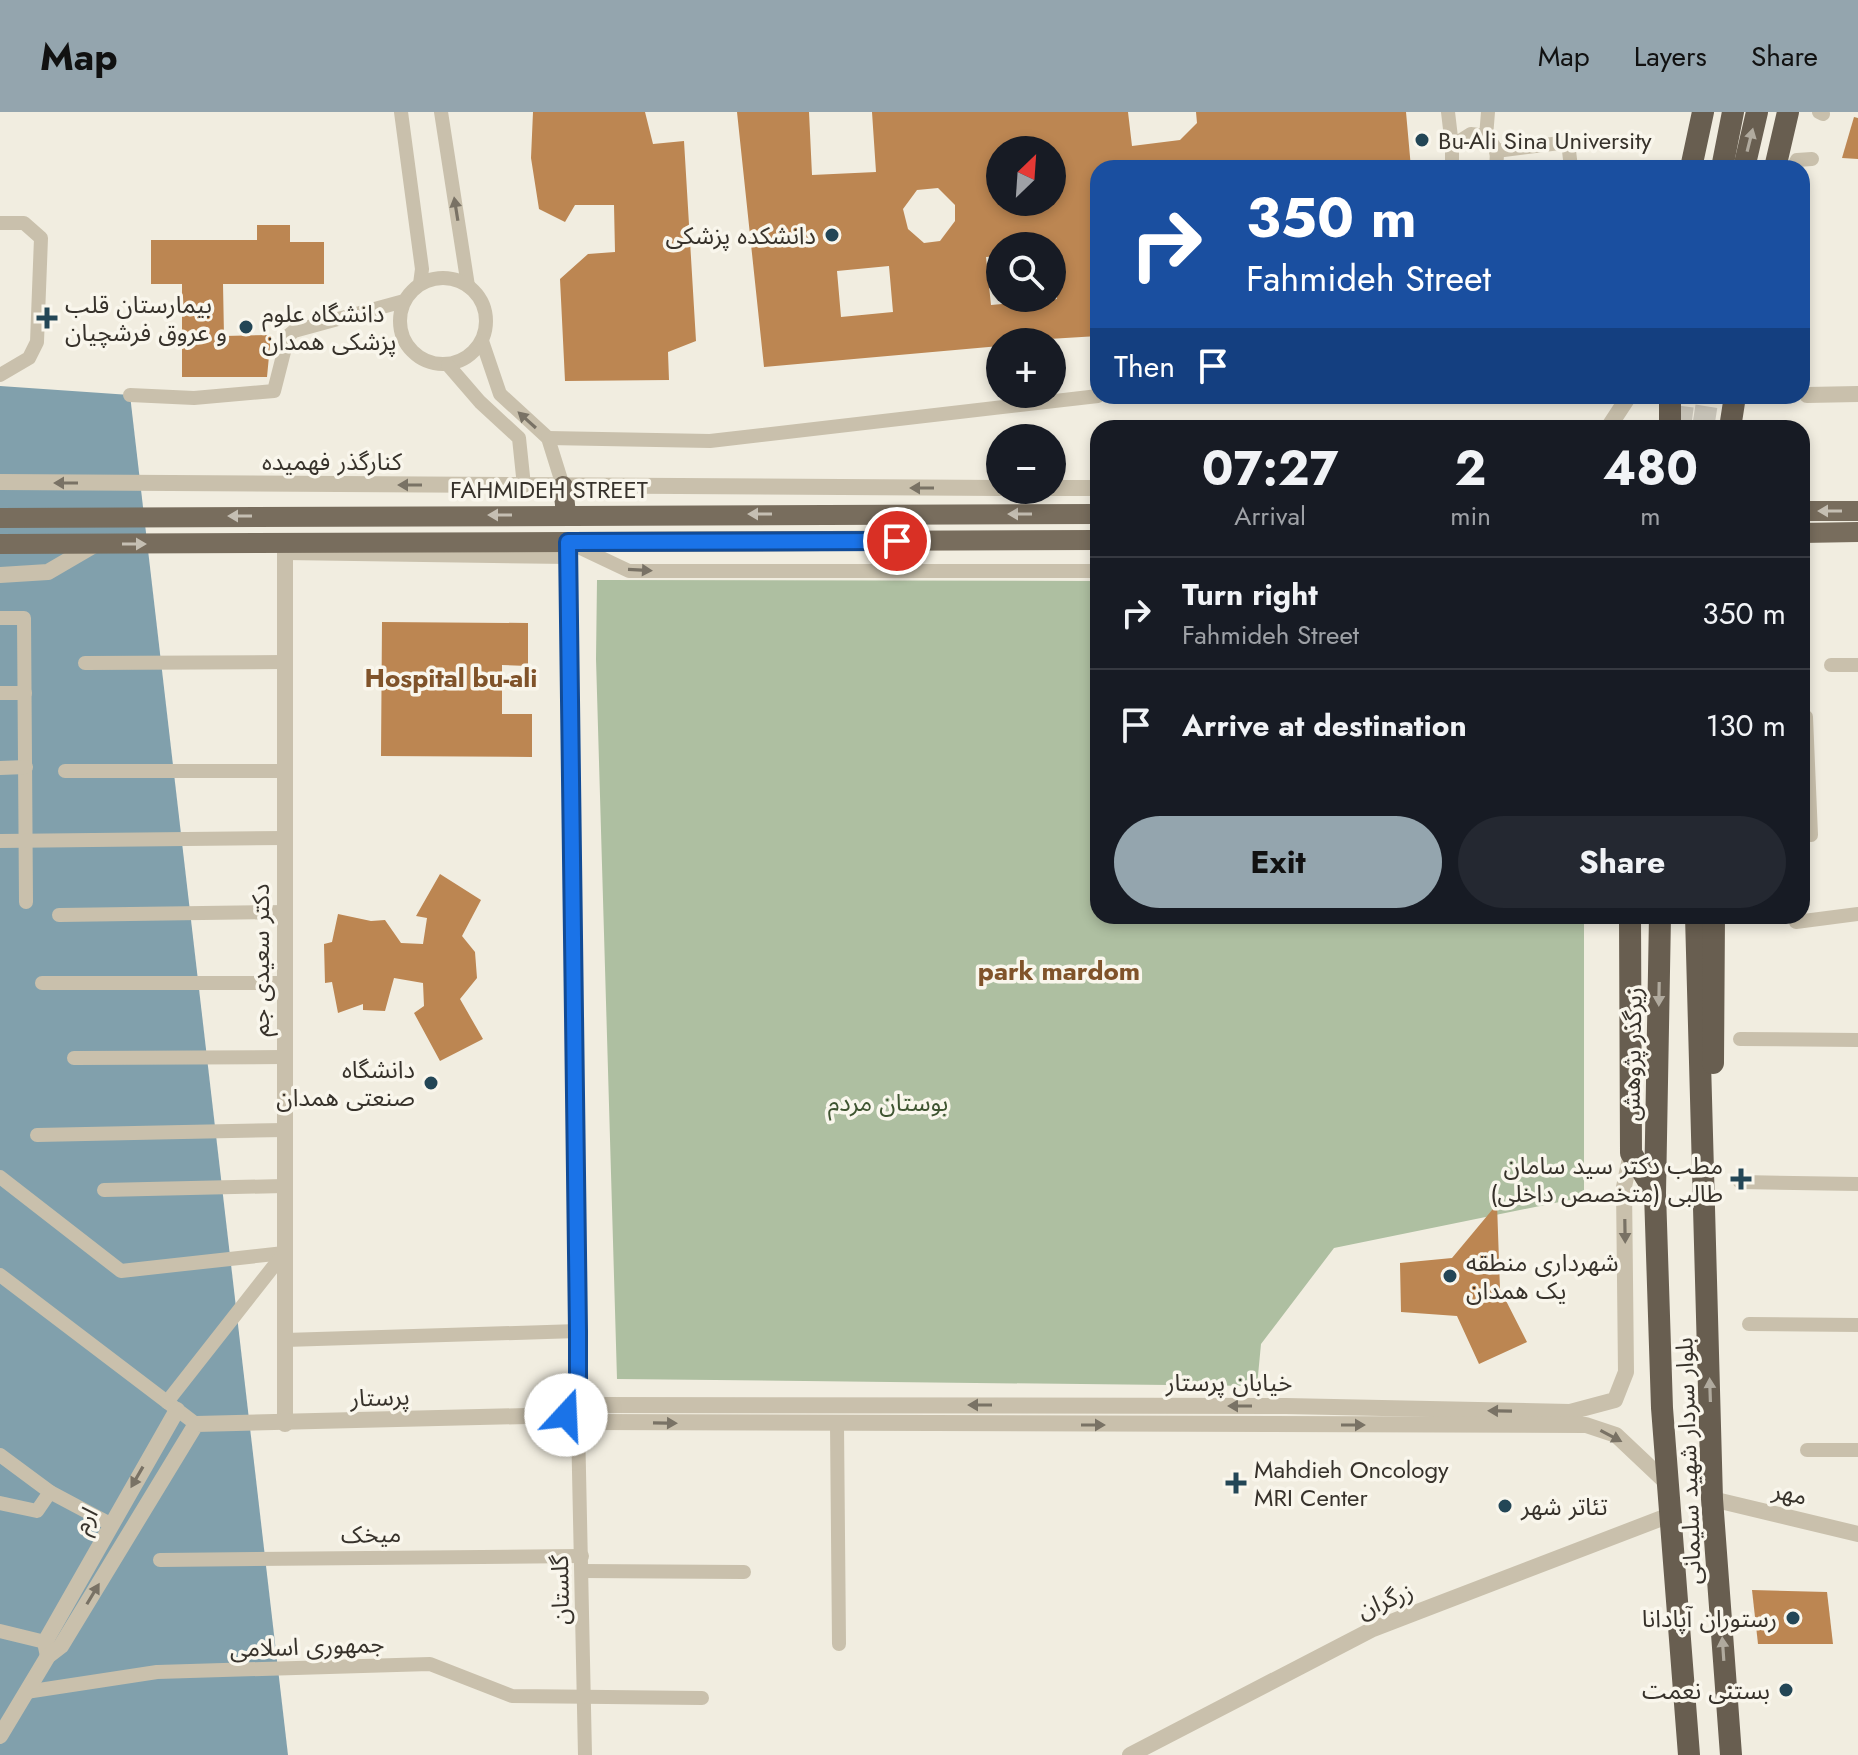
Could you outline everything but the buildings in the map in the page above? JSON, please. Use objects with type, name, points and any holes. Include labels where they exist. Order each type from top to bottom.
[{"type":"highway","points":[[1693,160],[1703,112]]},
{"type":"highway","points":[[1724,160],[1733,112]]},
{"type":"highway","points":[[1746,160],[1757,112]]},
{"type":"highway","points":[[1777,160],[1788,112]]},
{"type":"highway","points":[[1630,924],[1631,1153],[1655,1193]]},
{"type":"highway","name":"زیرگذر پژوهش","points":[[1655,1193],[1660,924]]},
{"type":"highway","points":[[1696,924],[1704,1164]]},
{"type":"highway","points":[[1704,1164],[1715,1034],[1714,924]]},
{"type":"highway","name":"بلوار سردار شهید سلیمانی","points":[[1704,1164],[1712,1499],[1731,1755]]},
{"type":"highway","name":"بلوار سردار شهید سلیمانی","points":[[1655,1193],[1662,1408],[1689,1755]]},
{"type":"main road","points":[[563,486],[566,514]]},
{"type":"main road","points":[[1810,511],[1858,511]]},
{"type":"main road","name":"FAHMIDEH STREET","points":[[0,518],[1090,514]]},
{"type":"main road","points":[[1810,533],[1858,532]]},
{"type":"main road","points":[[0,544],[568,549],[1090,540]]},
{"type":"street","points":[[401,112],[422,269],[420,284]]},
{"type":"street","points":[[404,301],[399,327],[411,351],[422,360],[448,365],[462,361],[482,341],[486,329],[483,305],[468,286],[441,112]]},
{"type":"street","points":[[1448,112],[1452,160]]},
{"type":"street","points":[[1488,112],[1486,137],[1496,151],[1495,160]]},
{"type":"street","points":[[1452,146],[1464,136],[1486,137]]},
{"type":"street","points":[[1496,151],[1568,142],[1570,160]]},
{"type":"street","points":[[1797,160],[1812,159]]},
{"type":"street","points":[[0,223],[24,223],[41,238],[37,342],[29,358],[0,375]]},
{"type":"street","points":[[130,395],[194,398],[274,391],[288,336],[294,331],[404,301],[420,284],[444,278],[468,286]]},
{"type":"street","points":[[482,341],[500,394],[548,438],[563,486]]},
{"type":"street","points":[[448,365],[480,402],[519,438],[524,486]]},
{"type":"street","points":[[1810,395],[1858,394]]},
{"type":"street","points":[[548,438],[710,441],[1090,397]]},
{"type":"street","name":"کنارگذر فهمیده","points":[[0,482],[986,488]]},
{"type":"street","points":[[1066,488],[1090,488]]},
{"type":"street","points":[[0,575],[48,572],[96,544]]},
{"type":"street","name":"دکتر سعیدی جم","points":[[285,548],[285,1424]]},
{"type":"street","points":[[580,1412],[568,549],[629,571],[1090,571]]},
{"type":"street","points":[[0,618],[24,618],[26,902]]},
{"type":"street","points":[[85,663],[285,662]]},
{"type":"street","points":[[1831,665],[1858,665]]},
{"type":"street","points":[[0,693],[25,693]]},
{"type":"street","points":[[0,768],[26,767]]},
{"type":"street","points":[[65,771],[284,771]]},
{"type":"street","points":[[1810,827],[1811,835]]},
{"type":"street","points":[[0,841],[284,838]]},
{"type":"street","points":[[59,915],[284,912]]},
{"type":"street","points":[[1810,920],[1858,914]]},
{"type":"street","points":[[42,983],[284,983]]},
{"type":"street","points":[[1740,1039],[1858,1040]]},
{"type":"street","points":[[74,1058],[284,1057]]},
{"type":"street","points":[[37,1135],[284,1130]]},
{"type":"street","name":"خیابان پرستار","points":[[580,1412],[1271,1406],[1570,1412],[1597,1407],[1615,1400],[1626,1372],[1624,1187],[1631,1153]]},
{"type":"street","points":[[0,1177],[121,1271],[284,1253]]},
{"type":"street","points":[[1740,1182],[1858,1184]]},
{"type":"street","points":[[104,1190],[284,1186]]},
{"type":"street","points":[[172,1406],[284,1253]]},
{"type":"street","points":[[0,1275],[196,1424]]},
{"type":"street","points":[[1749,1324],[1858,1325]]},
{"type":"street","points":[[285,1340],[578,1331]]},
{"type":"street","name":"ارم","points":[[0,1736],[26,1692],[172,1406]]},
{"type":"street","name":"خیابان پرستار","points":[[580,1412],[837,1425],[1586,1425],[1616,1435],[1670,1486]]},
{"type":"street","name":"پرستار","points":[[196,1424],[285,1424],[580,1412]]},
{"type":"street","name":"گلستان","points":[[580,1412],[585,1755]]},
{"type":"street","name":"ارم","points":[[47,1649],[61,1646],[196,1424]]},
{"type":"street","points":[[837,1425],[839,1644]]},
{"type":"street","points":[[1807,1450],[1858,1450]]},
{"type":"street","points":[[0,1455],[50,1492],[110,1524]]},
{"type":"street","points":[[0,1503],[37,1511],[50,1492]]},
{"type":"street","name":"مهر","points":[[1712,1499],[1858,1534]]},
{"type":"street","name":"زرگران","points":[[1130,1755],[1373,1629],[1670,1515]]},
{"type":"street","name":"میخک","points":[[160,1560],[582,1563],[744,1572]]},
{"type":"street","points":[[0,1631],[47,1649]]},
{"type":"street","name":"جمهوری اسلامی","points":[[26,1692],[157,1672],[430,1664],[512,1696],[702,1698]]},
{"type":"green space","name":"بوستان مردم","points":[[597,580],[1090,581],[1090,924],[1584,924],[1584,1197],[1334,1248],[1261,1344],[1257,1386],[617,1379],[596,659]]},
{"type":"water","points":[[0,386],[130,395],[288,1755],[0,1755]]},
{"type":"tunnel","points":[[1681,420],[1683,404]]},
{"type":"tunnel","points":[[1704,420],[1707,404]]},
{"type":"place","name":"Bu-Ali Sina University","points":[[1422,140]]},
{"type":"place","name":"دانشکده پزشکی","points":[[832,235]]},
{"type":"place","name":"بیمارستان قلب و عروق فرشچیان","points":[[47,318]]},
{"type":"place","name":"دانشگاه علوم پزشکی همدان","points":[[246,327]]},
{"type":"place","name":"دانشگاه صنعتی همدان","points":[[431,1083]]},
{"type":"place","name":"مطب دکتر سید سامان طالبی (متخصص داخلی)","points":[[1741,1179]]},
{"type":"place","name":"شهرداری منطقه یک همدان","points":[[1450,1276]]},
{"type":"place","name":"Mahdieh Oncology MRI Center","points":[[1236,1483]]},
{"type":"place","name":"تئاتر شهر","points":[[1505,1506]]},
{"type":"place","name":"رستوران آپادانا","points":[[1793,1618]]},
{"type":"place","name":"بستنی نعمت","points":[[1786,1690]]},
{"type":"district","name":"Hospital bu-ali","points":[[451,678]]},
{"type":"district","name":"park mardom","points":[[1059,971]]},
{"type":"route","points":[[566,1415],[567,1403],[578,1396],[568,542],[897,541]]}]
